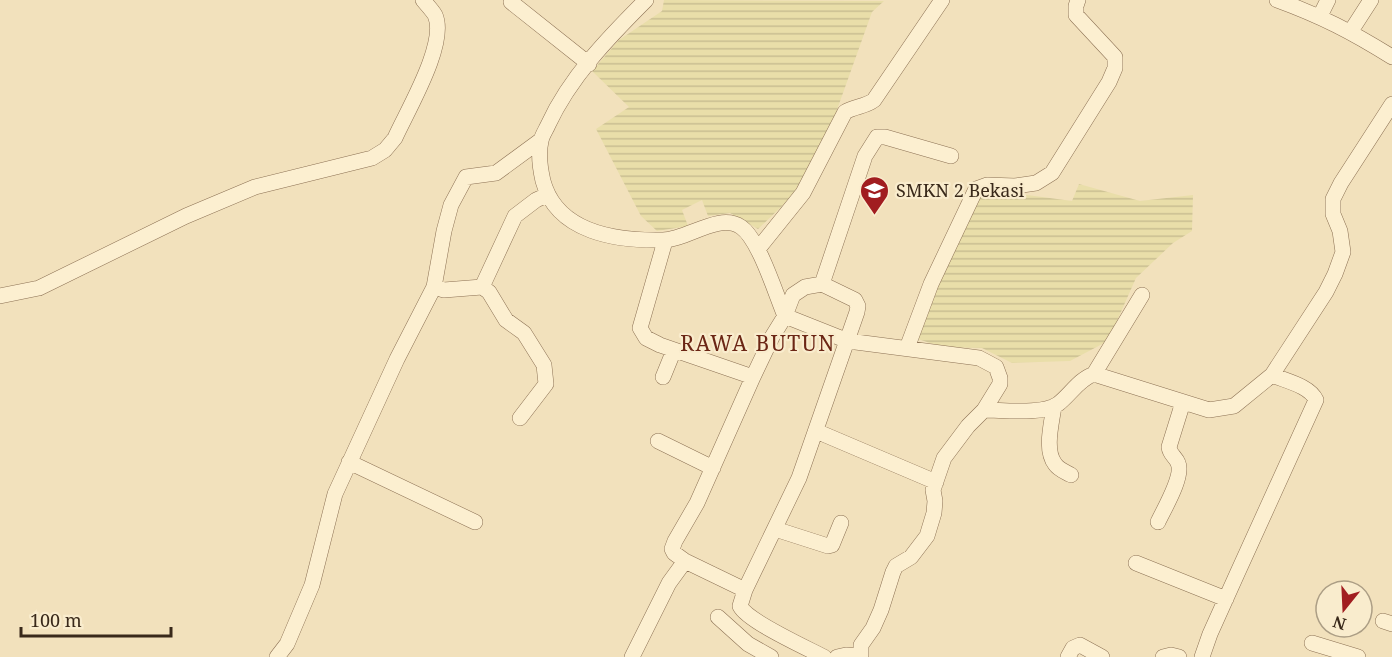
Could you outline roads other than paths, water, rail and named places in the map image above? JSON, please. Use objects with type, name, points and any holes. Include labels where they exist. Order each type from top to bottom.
[{"type":"street","points":[[0,296],[39,288],[186,216],[255,186],[372,158],[385,150],[394,138],[435,51],[438,31],[435,16],[423,0]]},
{"type":"street","points":[[646,0],[613,33],[558,103],[541,140],[539,166],[547,195],[555,206],[577,226],[607,236],[665,241],[723,221],[741,227],[758,249],[785,316],[848,341],[979,358],[996,367],[1000,378],[1000,384],[984,410],[968,426],[944,458],[933,490],[934,513],[927,536],[911,557],[896,566],[881,610],[873,628],[861,645],[861,656]]},
{"type":"street","points":[[758,249],[803,193],[845,112],[855,106],[867,105],[874,100],[942,0]]},
{"type":"street","points":[[907,348],[931,284],[976,189],[987,185],[1015,186],[1036,183],[1052,172],[1109,82],[1115,68],[1115,57],[1076,15],[1078,0]]},
{"type":"street","points":[[1278,0],[1351,31],[1392,57]]},
{"type":"street","points":[[1320,16],[1328,0]]},
{"type":"street","points":[[1351,31],[1371,0]]},
{"type":"street","points":[[511,2],[589,63]]},
{"type":"street","points":[[984,410],[1034,410],[1054,406],[1088,376],[1094,374],[1209,410],[1234,406],[1272,375],[1326,292],[1343,252],[1340,231],[1333,214],[1333,199],[1392,105]]},
{"type":"street","points":[[822,284],[865,156],[877,137],[885,137],[951,156]]},
{"type":"street","points":[[277,657],[287,644],[312,585],[328,516],[350,462],[397,359],[434,287],[451,205],[466,177],[496,173],[541,140]]},
{"type":"street","points":[[482,287],[514,216],[547,195]]},
{"type":"street","points":[[665,241],[640,328],[646,338],[753,377]]},
{"type":"street","points":[[745,590],[685,561],[672,549],[697,503],[753,377],[785,316],[791,298],[800,289],[822,284],[858,302],[857,312],[799,478],[745,590],[740,606],[752,618],[824,657]]},
{"type":"street","points":[[434,287],[444,290],[482,287],[489,292],[506,320],[524,333],[544,365],[546,384],[520,418]]},
{"type":"street","points":[[1094,374],[1142,295]]},
{"type":"street","points":[[663,377],[674,350]]},
{"type":"street","points":[[1203,657],[1226,599],[1316,400],[1314,395],[1308,391],[1272,375]]},
{"type":"street","points":[[1158,522],[1179,474],[1179,464],[1169,452],[1169,447],[1183,402]]},
{"type":"street","points":[[1054,406],[1049,429],[1052,458],[1057,467],[1071,475]]},
{"type":"street","points":[[816,431],[936,482]]},
{"type":"street","points":[[658,441],[713,468]]},
{"type":"street","points":[[350,462],[475,522]]},
{"type":"street","points":[[775,529],[828,546],[832,545],[841,523]]},
{"type":"street","points":[[632,657],[669,583],[685,561]]},
{"type":"street","points":[[1136,563],[1226,599]]},
{"type":"street","points":[[718,617],[746,642],[771,657]]},
{"type":"street","points":[[746,642],[752,618]]},
{"type":"street","points":[[1312,643],[1358,657]]},
{"type":"street","points":[[1068,657],[1073,648],[1080,645],[1102,657]]},
{"type":"street","points":[[837,657],[846,655],[867,657]]},
{"type":"street","points":[[1163,657],[1171,655],[1179,657]]},
{"type":"place","name":"SMKN 2 Bekasi","points":[[875,216]]},
{"type":"district","name":"RAWA BUTUN","points":[[758,343]]}]
